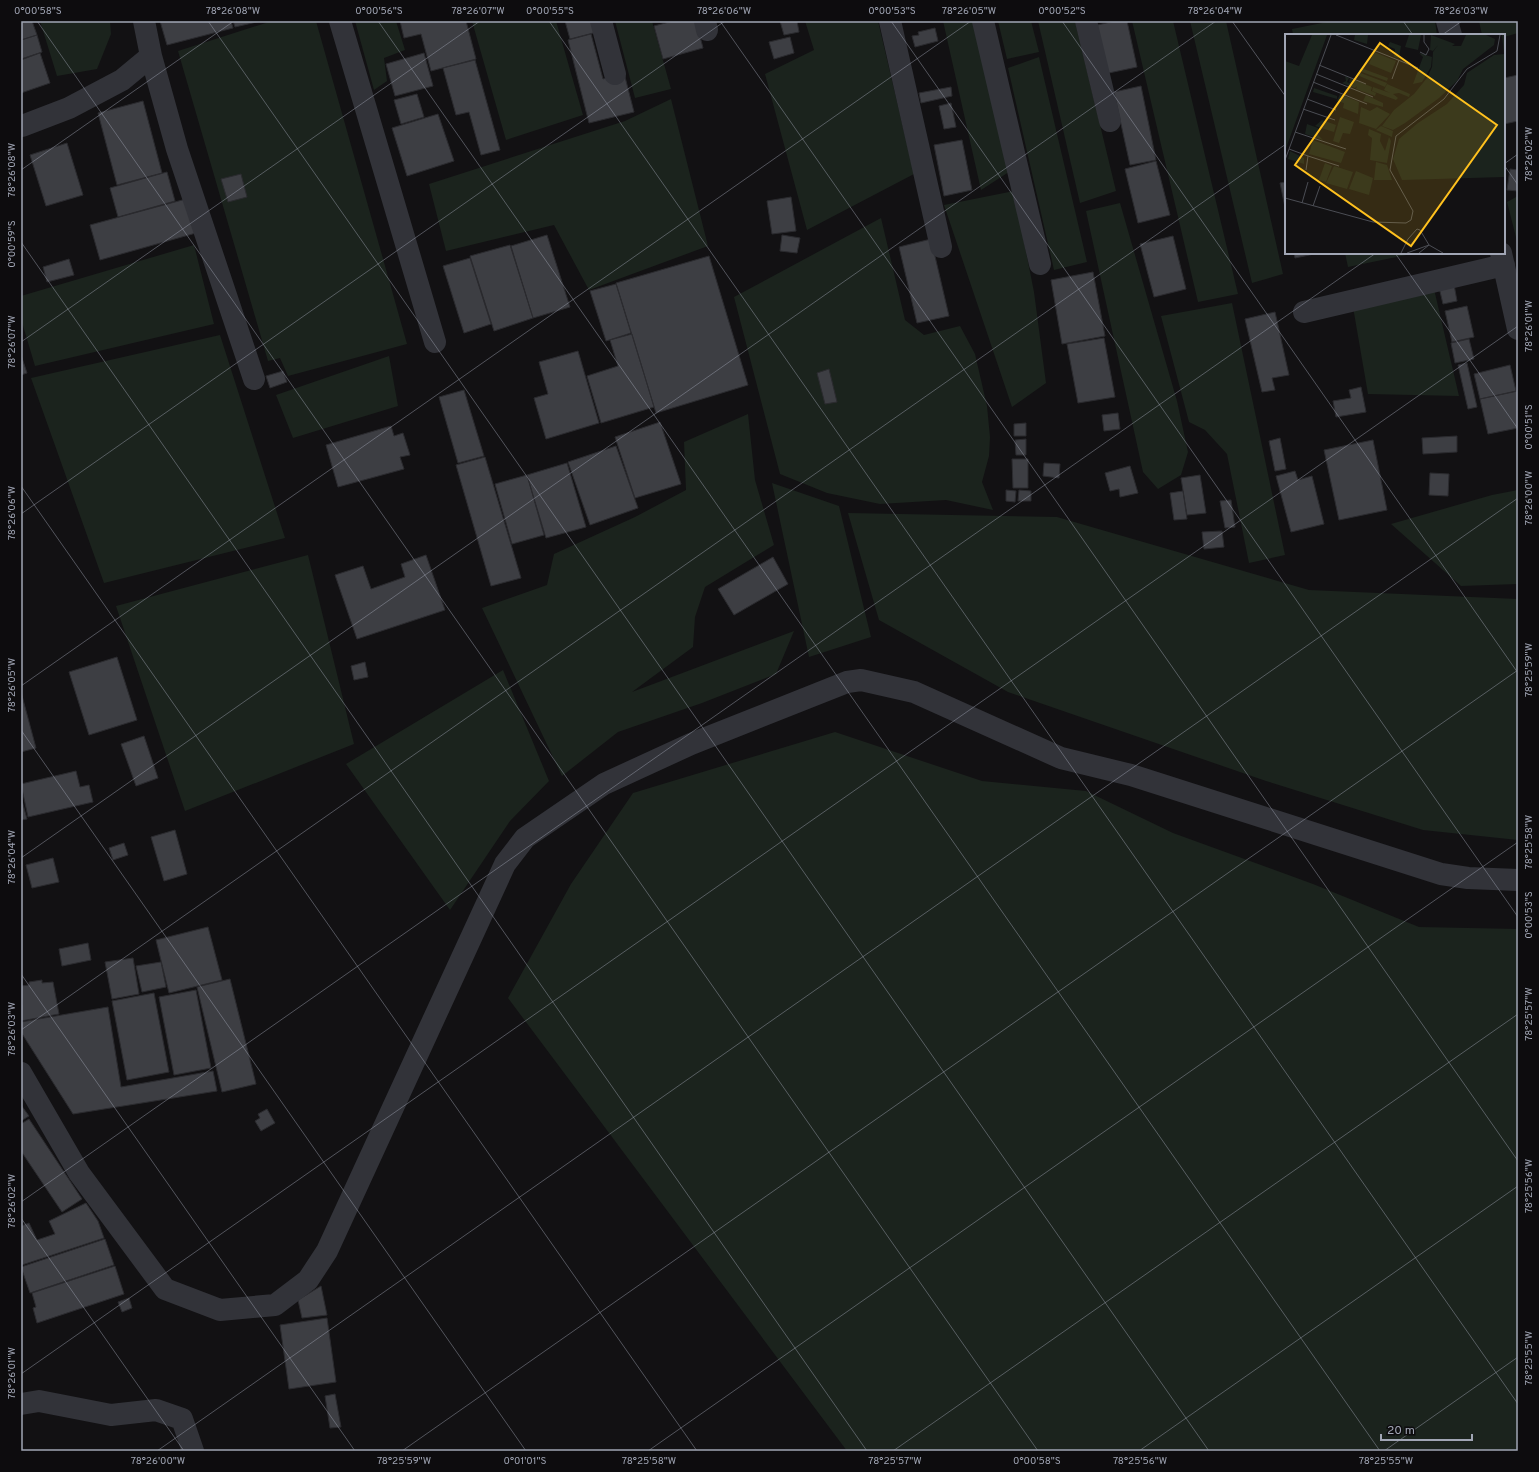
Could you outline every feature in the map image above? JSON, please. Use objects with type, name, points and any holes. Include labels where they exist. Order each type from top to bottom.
[{"type":"street","points":[[144,21],[151,56],[177,149],[254,379]]},
{"type":"street","points":[[340,21],[435,342]]},
{"type":"street","points":[[601,21],[615,74]]},
{"type":"street","points":[[890,21],[941,247]]},
{"type":"street","points":[[983,21],[1040,264]]},
{"type":"street","points":[[1086,21],[1110,121]]},
{"type":"street","points":[[1448,21],[1451,34]]},
{"type":"street","points":[[22,126],[69,108],[122,80],[151,56]]},
{"type":"street","points":[[1304,312],[1502,259],[1518,329]]},
{"type":"street","points":[[21,1073],[79,1173],[165,1289],[220,1310],[275,1305],[308,1280],[327,1251],[505,864],[525,838],[604,784],[691,744],[847,682],[861,680],[914,692],[1061,758],[1132,775],[1441,874],[1468,878],[1518,880]]},
{"type":"street","points":[[21,1404],[39,1401],[111,1415],[156,1410],[182,1419],[194,1451]]},
{"type":"shaded area","points":[[40,21],[110,21],[111,34],[97,69],[57,76]]},
{"type":"shaded area","points":[[272,21],[316,21],[407,344],[288,376],[280,358],[268,361],[178,51]]},
{"type":"shaded area","points":[[355,21],[396,21],[405,50],[384,58],[387,81],[374,90]]},
{"type":"shaded area","points":[[472,21],[556,21],[583,115],[506,140]]},
{"type":"shaded area","points":[[615,21],[652,21],[671,89],[635,98]]},
{"type":"shaded area","points":[[805,21],[878,21],[914,174],[807,230],[765,74],[814,50]]},
{"type":"shaded area","points":[[943,21],[975,21],[1012,170],[981,190]]},
{"type":"shaded area","points":[[998,21],[1031,21],[1039,52],[1007,59]]},
{"type":"shaded area","points":[[1038,21],[1075,21],[1116,191],[1080,203]]},
{"type":"shaded area","points":[[1132,21],[1173,21],[1238,294],[1198,302]]},
{"type":"shaded area","points":[[1190,21],[1226,21],[1283,274],[1252,283]]},
{"type":"shaded area","points":[[1332,21],[1435,21],[1437,34],[1293,34],[1292,29]]},
{"type":"shaded area","points":[[1479,21],[1518,21],[1518,33],[1505,37],[1505,34],[1482,34]]},
{"type":"shaded area","points":[[1039,57],[1087,262],[1054,270],[1008,68]]},
{"type":"shaded area","points":[[671,99],[708,246],[589,290],[554,225],[446,251],[429,184],[625,121]]},
{"type":"shaded area","points":[[1014,191],[1034,292],[1046,383],[1012,407],[944,205]]},
{"type":"shaded area","points":[[1518,196],[1518,245],[1507,202]]},
{"type":"shaded area","points":[[1120,203],[1177,401],[1188,452],[1181,475],[1158,489],[1143,472],[1086,211]]},
{"type":"shaded area","points":[[881,218],[905,320],[924,335],[960,326],[975,354],[987,406],[990,437],[989,456],[982,482],[993,510],[946,500],[880,504],[827,493],[780,474],[734,297]]},
{"type":"shaded area","points":[[194,245],[214,324],[35,366],[21,319],[21,296]]},
{"type":"shaded area","points":[[1345,254],[1411,254],[1348,267]]},
{"type":"shaded area","points":[[1434,289],[1459,396],[1368,394],[1353,307]]},
{"type":"shaded area","points":[[1232,303],[1285,555],[1249,563],[1227,454],[1205,430],[1189,422],[1161,316]]},
{"type":"shaded area","points":[[220,335],[285,538],[104,583],[31,378]]},
{"type":"shaded area","points":[[389,356],[398,406],[293,438],[276,395]]},
{"type":"shaded area","points":[[748,414],[755,480],[774,545],[705,587],[695,617],[693,647],[632,692],[794,631],[776,674],[702,703],[618,732],[562,776],[482,608],[547,585],[554,554],[635,517],[686,490],[684,442]]},
{"type":"shaded area","points":[[772,483],[839,506],[871,637],[809,657]]},
{"type":"shaded area","points":[[1518,490],[1518,584],[1461,586],[1391,524],[1492,495]]},
{"type":"shaded area","points":[[848,513],[1057,517],[1309,590],[1518,599],[1518,840],[1423,830],[1266,781],[1008,692],[879,620]]},
{"type":"shaded area","points":[[308,555],[354,744],[185,811],[116,606]]},
{"type":"shaded area","points":[[503,670],[549,781],[510,821],[450,910],[346,764]]},
{"type":"shaded area","points":[[835,732],[982,781],[1086,791],[1173,833],[1313,884],[1419,927],[1518,929],[1518,1451],[847,1451],[508,998],[571,884],[633,793]]},
{"type":"building","points":[[21,21],[32,21],[37,35],[21,40]]},
{"type":"building","points":[[160,21],[231,21],[233,28],[167,45]]},
{"type":"building","points":[[233,21],[261,21],[235,27]]},
{"type":"building","points":[[400,21],[466,21],[476,59],[431,71],[421,34],[404,38]]},
{"type":"building","points":[[565,21],[594,21],[597,32],[570,39]]},
{"type":"building","points":[[673,21],[696,21],[703,48],[663,59],[654,26]]},
{"type":"building","points":[[780,21],[797,21],[799,32],[784,35]]},
{"type":"building","points":[[1115,21],[1127,21],[1137,67],[1104,74],[1093,26]]},
{"type":"building","points":[[935,28],[938,41],[915,47],[912,36],[919,35],[918,32]]},
{"type":"building","points":[[591,34],[603,79],[624,73],[634,112],[589,123],[568,40]]},
{"type":"building","points":[[37,35],[42,52],[21,59],[21,40]]},
{"type":"building","points":[[790,37],[794,53],[774,59],[769,42]]},
{"type":"building","points":[[40,53],[50,83],[21,93],[21,60]]},
{"type":"building","points":[[424,53],[433,86],[395,96],[386,64]]},
{"type":"building","points":[[475,60],[500,150],[481,155],[469,112],[456,115],[443,68]]},
{"type":"building","points":[[1518,75],[1518,121],[1505,124],[1505,78]]},
{"type":"building","points":[[1141,86],[1156,160],[1130,165],[1114,92]]},
{"type":"building","points":[[951,87],[952,96],[921,103],[919,93]]},
{"type":"building","points":[[417,94],[424,117],[401,124],[394,100]]},
{"type":"building","points":[[143,101],[162,173],[117,185],[98,113]]},
{"type":"building","points":[[951,103],[956,127],[944,129],[939,106]]},
{"type":"building","points":[[438,114],[454,161],[407,176],[392,128]]},
{"type":"building","points":[[962,140],[972,190],[944,196],[934,145]]},
{"type":"building","points":[[67,143],[83,195],[46,206],[30,155]]},
{"type":"building","points":[[1156,161],[1170,215],[1138,223],[1125,169]]},
{"type":"building","points":[[1510,169],[1518,170],[1518,191],[1507,190]]},
{"type":"building","points":[[167,172],[175,201],[118,217],[110,188]]},
{"type":"building","points":[[241,174],[247,197],[228,202],[221,179]]},
{"type":"building","points":[[1285,182],[1285,207],[1280,183]]},
{"type":"building","points":[[791,197],[796,231],[772,234],[767,201]]},
{"type":"building","points":[[186,199],[196,233],[100,260],[90,225]]},
{"type":"building","points":[[547,235],[570,307],[533,318],[511,246]]},
{"type":"building","points":[[782,235],[800,238],[797,253],[780,251]]},
{"type":"building","points":[[1173,236],[1186,289],[1154,297],[1140,244]]},
{"type":"building","points":[[931,239],[949,316],[917,323],[899,247]]},
{"type":"building","points":[[510,245],[533,318],[494,331],[470,256]]},
{"type":"building","points":[[1294,254],[1314,254],[1295,258]]},
{"type":"building","points":[[709,256],[748,385],[656,413],[616,283]]},
{"type":"building","points":[[470,258],[491,324],[464,333],[443,266]]},
{"type":"building","points":[[69,259],[74,275],[47,282],[43,267]]},
{"type":"building","points":[[1093,272],[1105,336],[1062,344],[1051,280]]},
{"type":"building","points":[[1453,279],[1457,301],[1443,304],[1438,283]]},
{"type":"building","points":[[616,284],[631,333],[606,341],[590,291]]},
{"type":"building","points":[[1467,306],[1474,337],[1452,342],[1445,311]]},
{"type":"building","points":[[1275,312],[1289,375],[1272,378],[1275,390],[1262,392],[1245,319]]},
{"type":"building","points":[[632,334],[654,407],[601,423],[587,376],[618,366],[610,340]]},
{"type":"building","points":[[1104,338],[1115,397],[1078,403],[1067,344]]},
{"type":"building","points":[[1469,339],[1474,359],[1455,363],[1451,343]]},
{"type":"building","points":[[578,351],[599,423],[546,439],[534,398],[548,394],[539,362]]},
{"type":"building","points":[[21,355],[27,373],[21,375]]},
{"type":"building","points":[[1467,363],[1477,407],[1468,409],[1458,365]]},
{"type":"building","points":[[1510,365],[1516,391],[1480,399],[1474,374]]},
{"type":"building","points":[[829,369],[837,402],[825,404],[817,373]]},
{"type":"building","points":[[283,371],[287,382],[270,388],[266,376]]},
{"type":"building","points":[[1361,387],[1366,412],[1336,417],[1333,401],[1351,398],[1349,390]]},
{"type":"building","points":[[464,390],[484,456],[458,463],[439,397]]},
{"type":"building","points":[[1518,391],[1518,428],[1488,434],[1480,399]]},
{"type":"building","points":[[1118,413],[1120,429],[1104,431],[1102,415]]},
{"type":"building","points":[[660,422],[681,484],[635,498],[615,437]]},
{"type":"building","points":[[1026,423],[1026,436],[1014,436],[1014,424]]},
{"type":"building","points":[[391,426],[394,436],[403,433],[410,455],[400,457],[404,469],[338,487],[326,445]]},
{"type":"building","points":[[1457,436],[1457,452],[1423,454],[1422,438]]},
{"type":"building","points":[[1280,438],[1286,469],[1275,471],[1269,441]]},
{"type":"building","points":[[1026,439],[1026,455],[1016,455],[1015,440]]},
{"type":"building","points":[[1373,440],[1387,510],[1339,520],[1324,450]]},
{"type":"building","points":[[616,446],[638,508],[590,525],[568,462]]},
{"type":"building","points":[[485,457],[521,578],[491,586],[456,465]]},
{"type":"building","points":[[1012,459],[1028,459],[1028,488],[1013,488]]},
{"type":"building","points":[[567,463],[586,527],[546,538],[527,475]]},
{"type":"building","points":[[1044,463],[1060,464],[1059,478],[1043,476]]},
{"type":"building","points":[[1130,466],[1138,493],[1120,497],[1119,489],[1110,491],[1105,473]]},
{"type":"building","points":[[1295,471],[1298,480],[1312,476],[1324,524],[1291,532],[1276,476]]},
{"type":"building","points":[[1430,473],[1449,474],[1448,496],[1429,495]]},
{"type":"building","points":[[527,475],[544,535],[512,544],[495,484]]},
{"type":"building","points":[[1200,475],[1206,513],[1187,515],[1181,478]]},
{"type":"building","points":[[1006,490],[1016,491],[1015,502],[1006,501]]},
{"type":"building","points":[[1019,490],[1031,491],[1031,501],[1018,501]]},
{"type":"building","points":[[1183,491],[1187,519],[1174,520],[1170,493]]},
{"type":"building","points":[[1231,500],[1235,527],[1225,528],[1220,501]]},
{"type":"building","points":[[1222,531],[1224,547],[1204,549],[1202,532]]},
{"type":"building","points":[[426,555],[445,610],[357,639],[335,575],[363,566],[371,589],[405,577],[401,564]]},
{"type":"building","points":[[773,557],[788,584],[734,615],[718,589]]},
{"type":"building","points":[[117,657],[137,720],[89,735],[69,672]]},
{"type":"building","points":[[365,662],[368,677],[354,680],[351,666]]},
{"type":"building","points":[[21,692],[36,748],[21,752]]},
{"type":"building","points":[[144,736],[158,778],[136,786],[121,744]]},
{"type":"building","points":[[76,771],[80,787],[89,785],[93,802],[28,817],[21,784]]},
{"type":"building","points":[[21,797],[27,819],[21,820]]},
{"type":"building","points":[[175,830],[187,874],[164,881],[151,837]]},
{"type":"building","points":[[124,843],[128,855],[113,860],[109,848]]},
{"type":"building","points":[[53,858],[59,882],[32,888],[26,865]]},
{"type":"building","points":[[208,927],[222,980],[169,993],[156,940]]},
{"type":"building","points":[[88,943],[91,960],[62,966],[59,949]]},
{"type":"building","points":[[133,958],[139,994],[112,999],[105,962]]},
{"type":"building","points":[[161,962],[166,987],[142,992],[136,966]]},
{"type":"building","points":[[230,979],[256,1084],[222,1092],[197,987]]},
{"type":"building","points":[[42,980],[42,983],[53,982],[59,1014],[21,1021],[21,986],[29,985],[29,982]]},
{"type":"building","points":[[196,990],[211,1068],[174,1075],[159,997]]},
{"type":"building","points":[[154,993],[169,1072],[127,1080],[112,1001]]},
{"type":"building","points":[[108,1007],[121,1087],[213,1071],[217,1091],[73,1114],[21,1032],[21,1022]]},
{"type":"building","points":[[21,1105],[29,1116],[21,1121]]},
{"type":"building","points":[[267,1109],[275,1123],[261,1131],[255,1121],[260,1118],[258,1114]]},
{"type":"building","points":[[29,1119],[82,1199],[62,1212],[21,1151],[21,1124]]},
{"type":"building","points":[[86,1203],[98,1221],[104,1238],[22,1265],[21,1226],[29,1223],[37,1240],[55,1234],[49,1221]]},
{"type":"building","points":[[105,1239],[114,1265],[30,1293],[21,1267]]},
{"type":"building","points":[[115,1266],[124,1294],[37,1323],[33,1308],[36,1307],[32,1293]]},
{"type":"building","points":[[321,1286],[327,1315],[302,1318],[298,1300]]},
{"type":"building","points":[[129,1298],[132,1308],[122,1312],[118,1302]]},
{"type":"building","points":[[327,1318],[336,1382],[289,1389],[280,1325]]},
{"type":"building","points":[[335,1394],[341,1427],[330,1428],[325,1396]]}]
